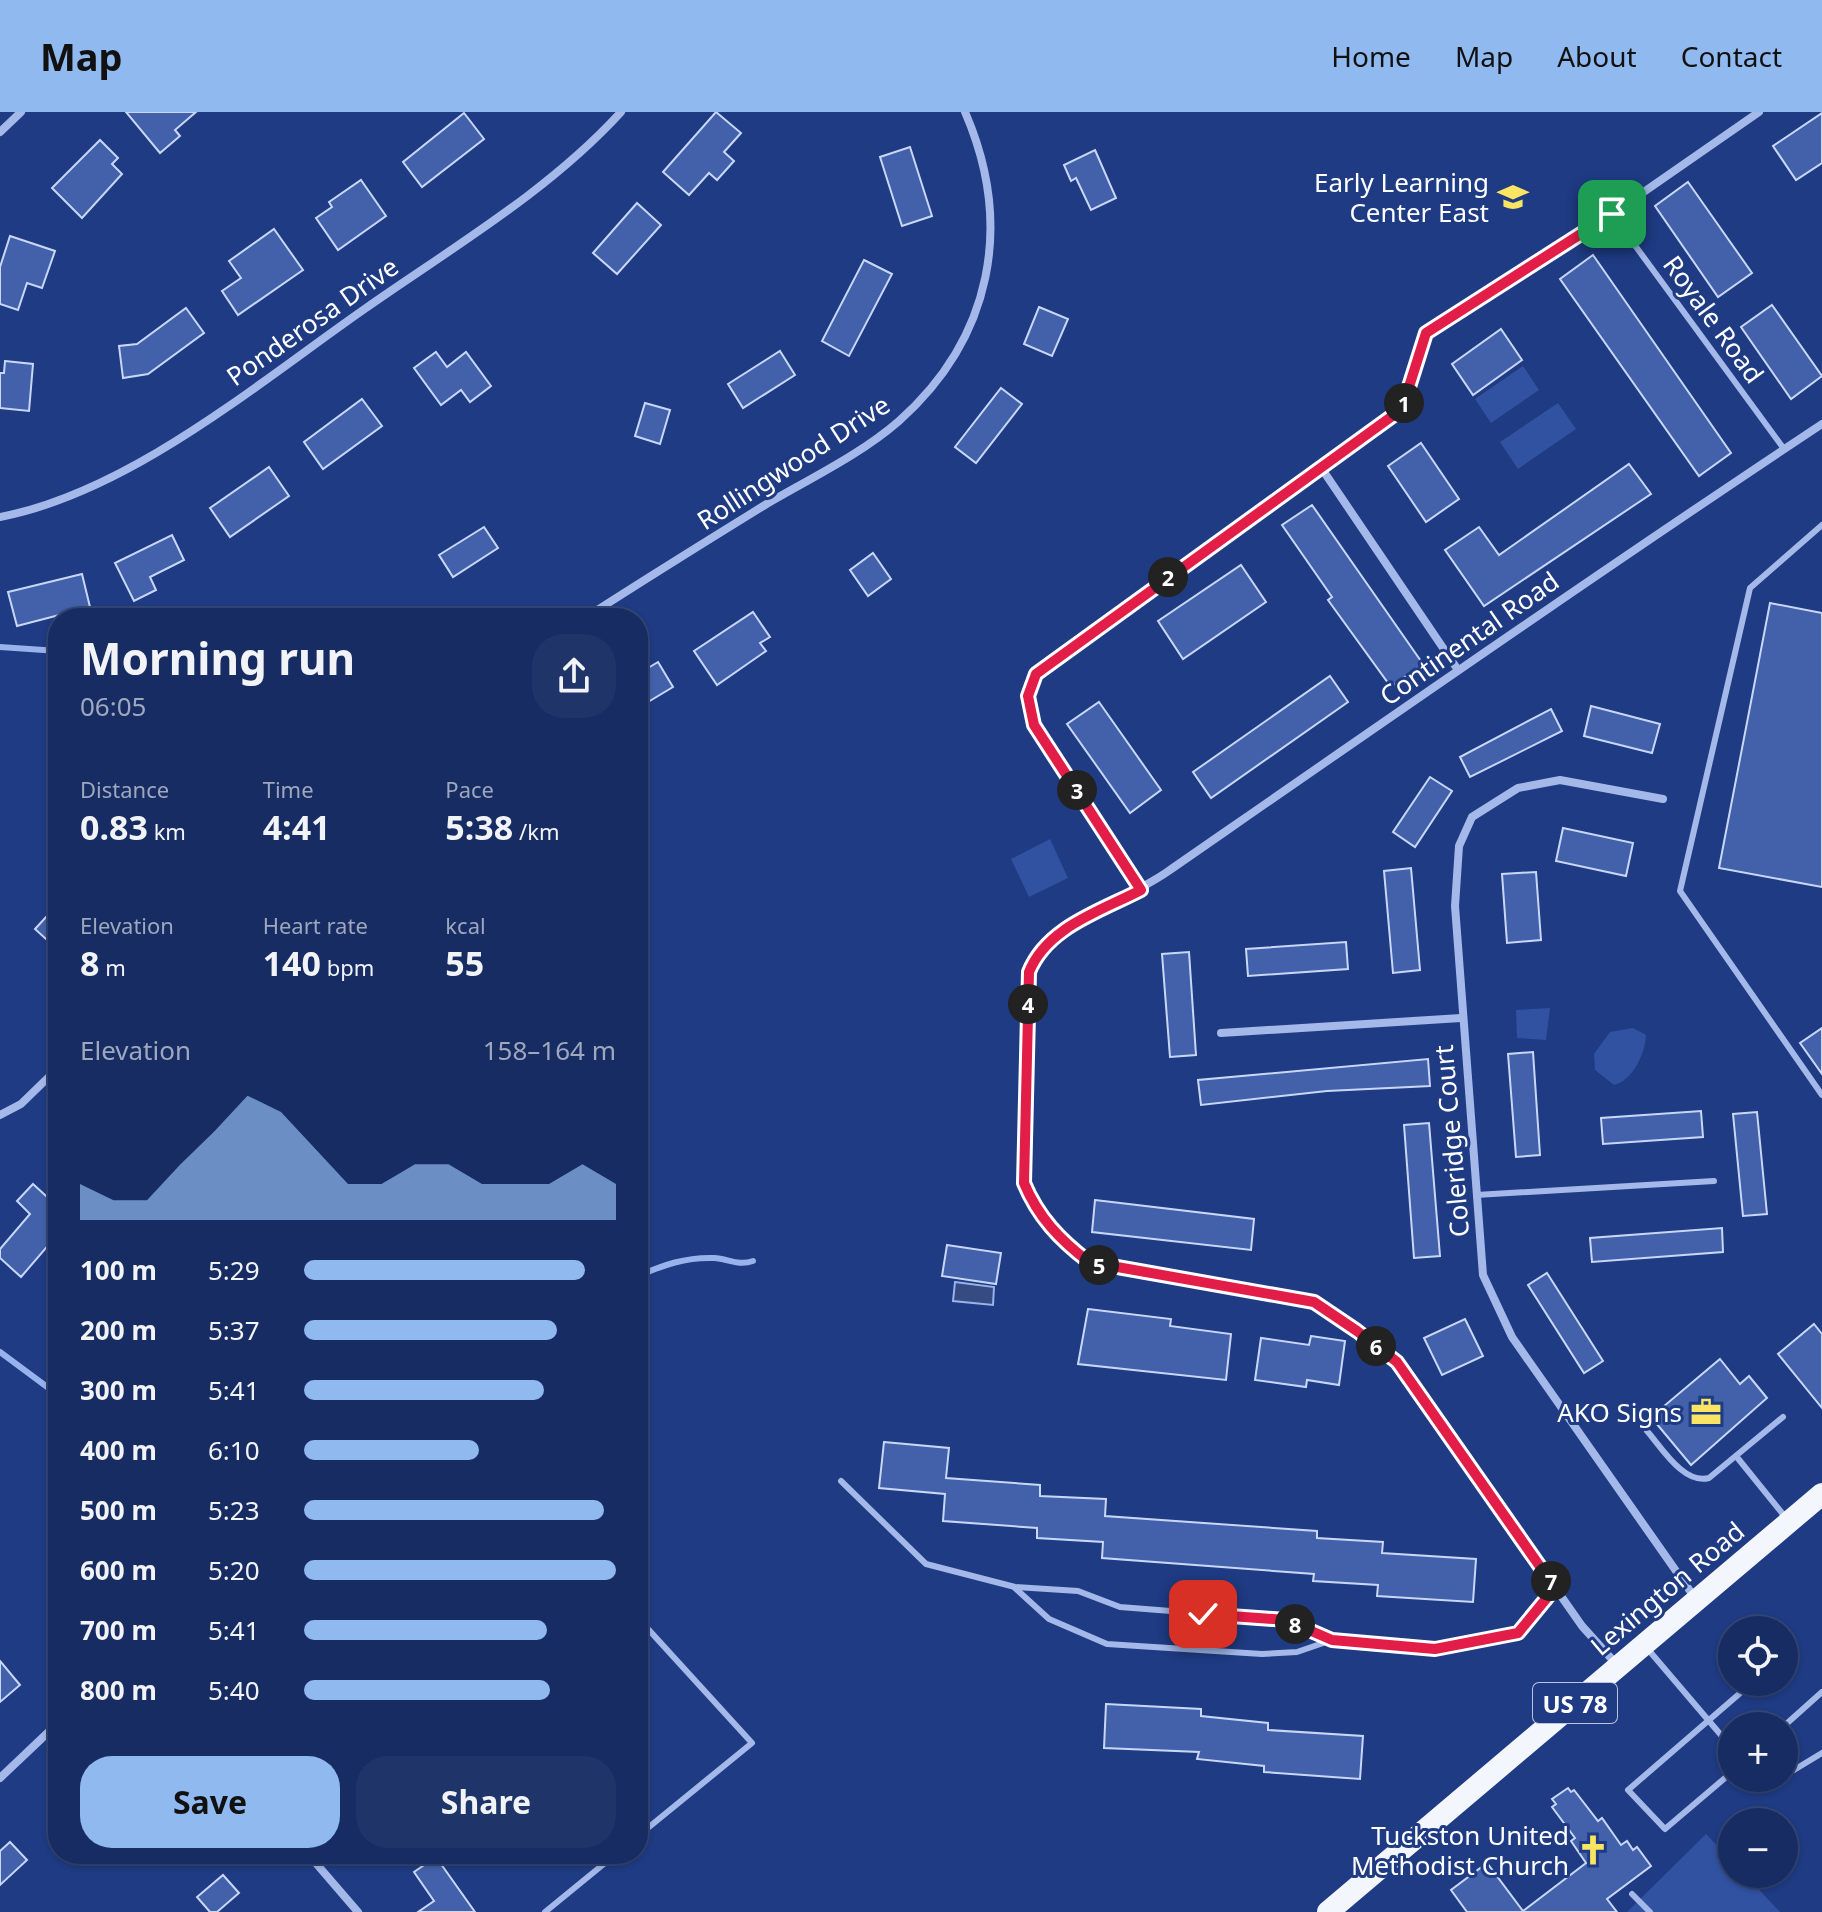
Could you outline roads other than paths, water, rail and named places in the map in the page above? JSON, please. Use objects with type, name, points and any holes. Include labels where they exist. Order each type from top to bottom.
[{"type":"highway","name":"Lexington Road","points":[[1328,1912],[1822,1494]]},
{"type":"street","points":[[0,132],[21,112]]},
{"type":"street","name":"Ponderosa Drive","points":[[0,517],[57,501],[104,482],[148,459],[506,211],[581,150],[621,112]]},
{"type":"street","name":"Rollingwood Drive","points":[[601,608],[875,438],[921,399],[944,370],[973,321],[990,261],[992,222],[987,181],[976,138],[965,112]]},
{"type":"street","points":[[1141,890],[1034,725],[1028,696],[1036,674],[1402,409],[1426,333],[1612,214],[1759,112]]},
{"type":"street","name":"Continental Road","points":[[1618,1666],[1555,1588],[1397,1362],[1314,1302],[1089,1262],[1065,1244],[1034,1208],[1024,1183],[1029,972],[1037,953],[1052,937],[1141,890],[1458,670],[1822,424]]},
{"type":"street","points":[[1320,466],[1458,670]]},
{"type":"street","name":"Coleridge Court","points":[[1663,799],[1560,780],[1518,788],[1472,817],[1459,846],[1455,906],[1461,1018],[1483,1275],[1512,1337],[1697,1601]]},
{"type":"street","points":[[1221,1033],[1461,1018]]},
{"type":"street","points":[[0,1115],[21,1104],[48,1078]]},
{"type":"street","points":[[0,1778],[48,1732]]},
{"type":"street","points":[[317,1864],[358,1912]]},
{"type":"lane","name":"Royale Road","points":[[1612,214],[1784,449]]},
{"type":"lane","points":[[1822,525],[1750,588],[1680,891],[1822,1095]]},
{"type":"lane","points":[[1476,1195],[1714,1181]]},
{"type":"lane","points":[[1647,1431],[1688,1477],[1698,1481],[1709,1478],[1783,1417]]},
{"type":"lane","points":[[1736,1456],[1789,1522]]},
{"type":"lane","points":[[841,1481],[926,1564],[1015,1587],[1078,1591],[1120,1607],[1286,1620],[1332,1640],[1435,1649],[1462,1647],[1518,1633],[1555,1588]]},
{"type":"lane","points":[[1015,1587],[1049,1619],[1107,1644],[1262,1654],[1297,1652],[1332,1640]]},
{"type":"lane","points":[[648,1629],[752,1743],[648,1828]]},
{"type":"lane","points":[[1643,1644],[1718,1731]]},
{"type":"lane","points":[[1798,1713],[1822,1692]]},
{"type":"lane","points":[[1718,1784],[1665,1829],[1628,1790],[1736,1696]]},
{"type":"lane","points":[[1798,1768],[1822,1753]]},
{"type":"lane","points":[[545,1912],[604,1864]]},
{"type":"lane","points":[[1632,1894],[1650,1912]]},
{"type":"waterway","points":[[0,647],[48,650]]},
{"type":"waterway","points":[[648,1272],[684,1260],[714,1258],[743,1263],[753,1261]]},
{"type":"waterway","points":[[0,1352],[48,1388]]},
{"type":"place","name":"Early Learning Center East","points":[[1513,197]]},
{"type":"place","name":"AKO Signs","points":[[1706,1412]]},
{"type":"place","name":"Tuckston United Methodist Church","points":[[1593,1850]]}]
